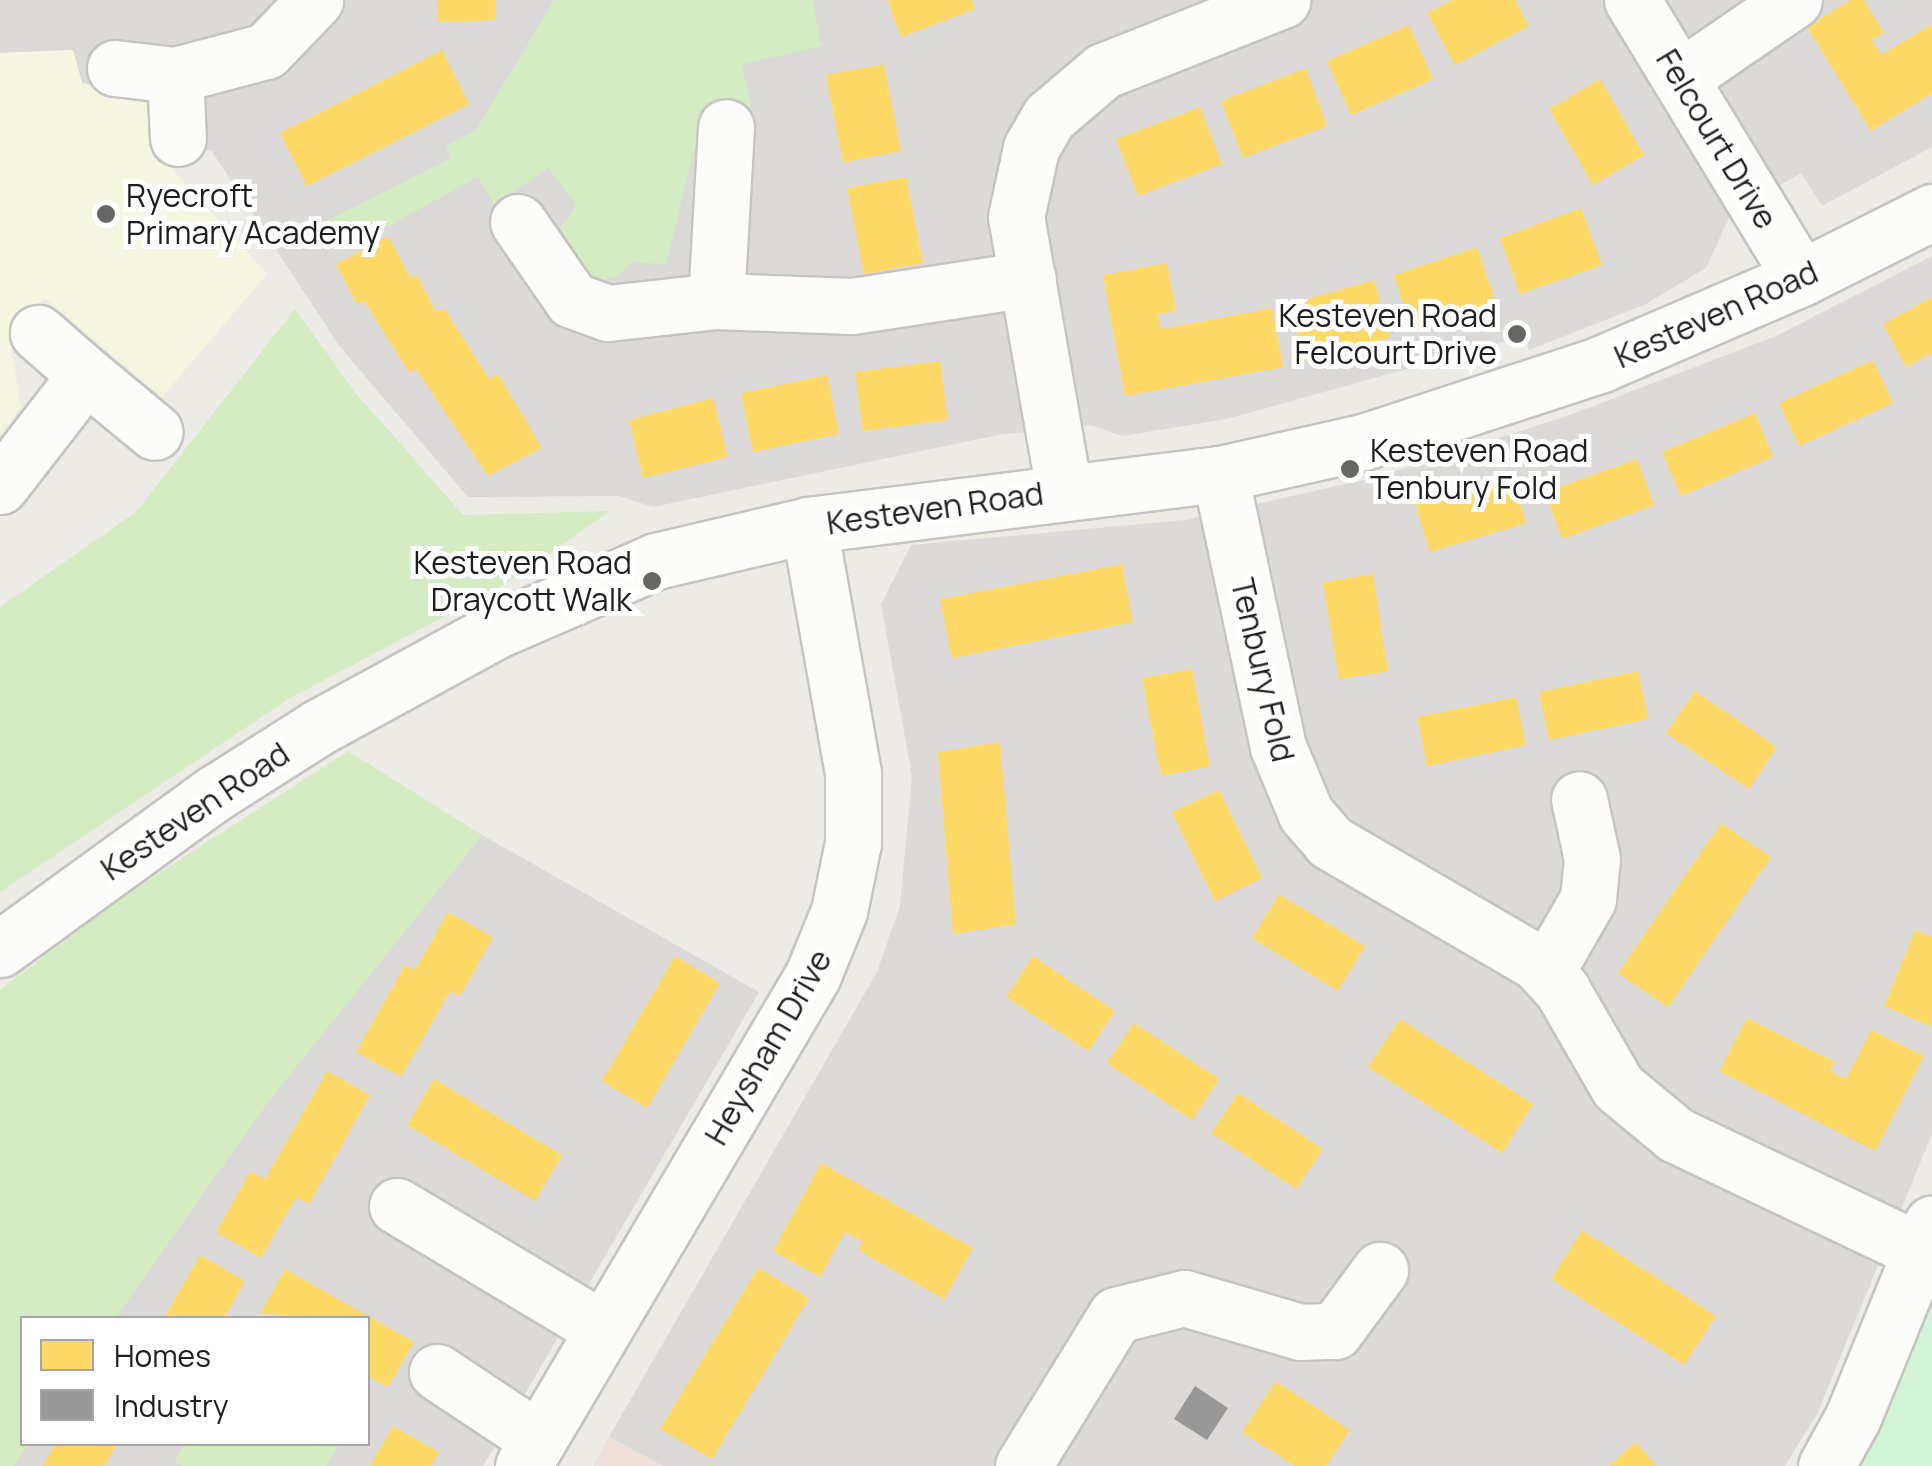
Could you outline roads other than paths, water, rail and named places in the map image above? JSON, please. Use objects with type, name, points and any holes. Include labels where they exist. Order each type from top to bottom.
[{"type":"street","points":[[115,68],[174,75],[266,51],[314,0]]},
{"type":"street","points":[[1064,490],[1016,218],[1020,182],[1049,117],[1103,71],[1282,0]]},
{"type":"street","name":"Felcourt Drive","points":[[1632,0],[1801,278]]},
{"type":"street","points":[[1680,78],[1794,0]]},
{"type":"street","points":[[174,75],[178,138]]},
{"type":"street","points":[[716,300],[726,127]]},
{"type":"street","name":"Kesteven Road","points":[[0,949],[215,793],[484,637],[656,562],[810,525],[1064,490],[1220,474],[1484,405],[1600,364],[1801,278],[1932,212]]},
{"type":"street","points":[[518,222],[572,300],[608,313],[716,300],[852,306],[1028,279]]},
{"type":"street","points":[[38,333],[154,432]]},
{"type":"street","points":[[0,486],[86,375]]},
{"type":"street","name":"Tenbury Fold","points":[[1220,474],[1278,747],[1306,814],[1360,865],[1510,942],[1546,972],[1618,1086],[1645,1113],[1676,1135],[1926,1237]]},
{"type":"street","name":"Heysham Drive","points":[[531,1453],[601,1328],[762,1063],[812,975],[839,911],[853,843],[852,773],[810,525]]},
{"type":"street","points":[[1546,972],[1588,899],[1592,859],[1579,799]]},
{"type":"street","points":[[397,1206],[601,1328]]},
{"type":"street","points":[[1826,1466],[1853,1417],[1926,1237]]},
{"type":"street","points":[[1023,1466],[1116,1315],[1184,1298],[1300,1332],[1335,1331],[1380,1270]]},
{"type":"street","points":[[438,1372],[531,1453]]},
{"type":"place","name":"Ryecroft Primary Academy","points":[[106,214]]},
{"type":"place","name":"Kesteven Road Felcourt Drive","points":[[1517,334]]},
{"type":"place","name":"Kesteven Road Tenbury Fold","points":[[1350,469]]},
{"type":"place","name":"Kesteven Road Draycott Walk","points":[[652,581]]}]
